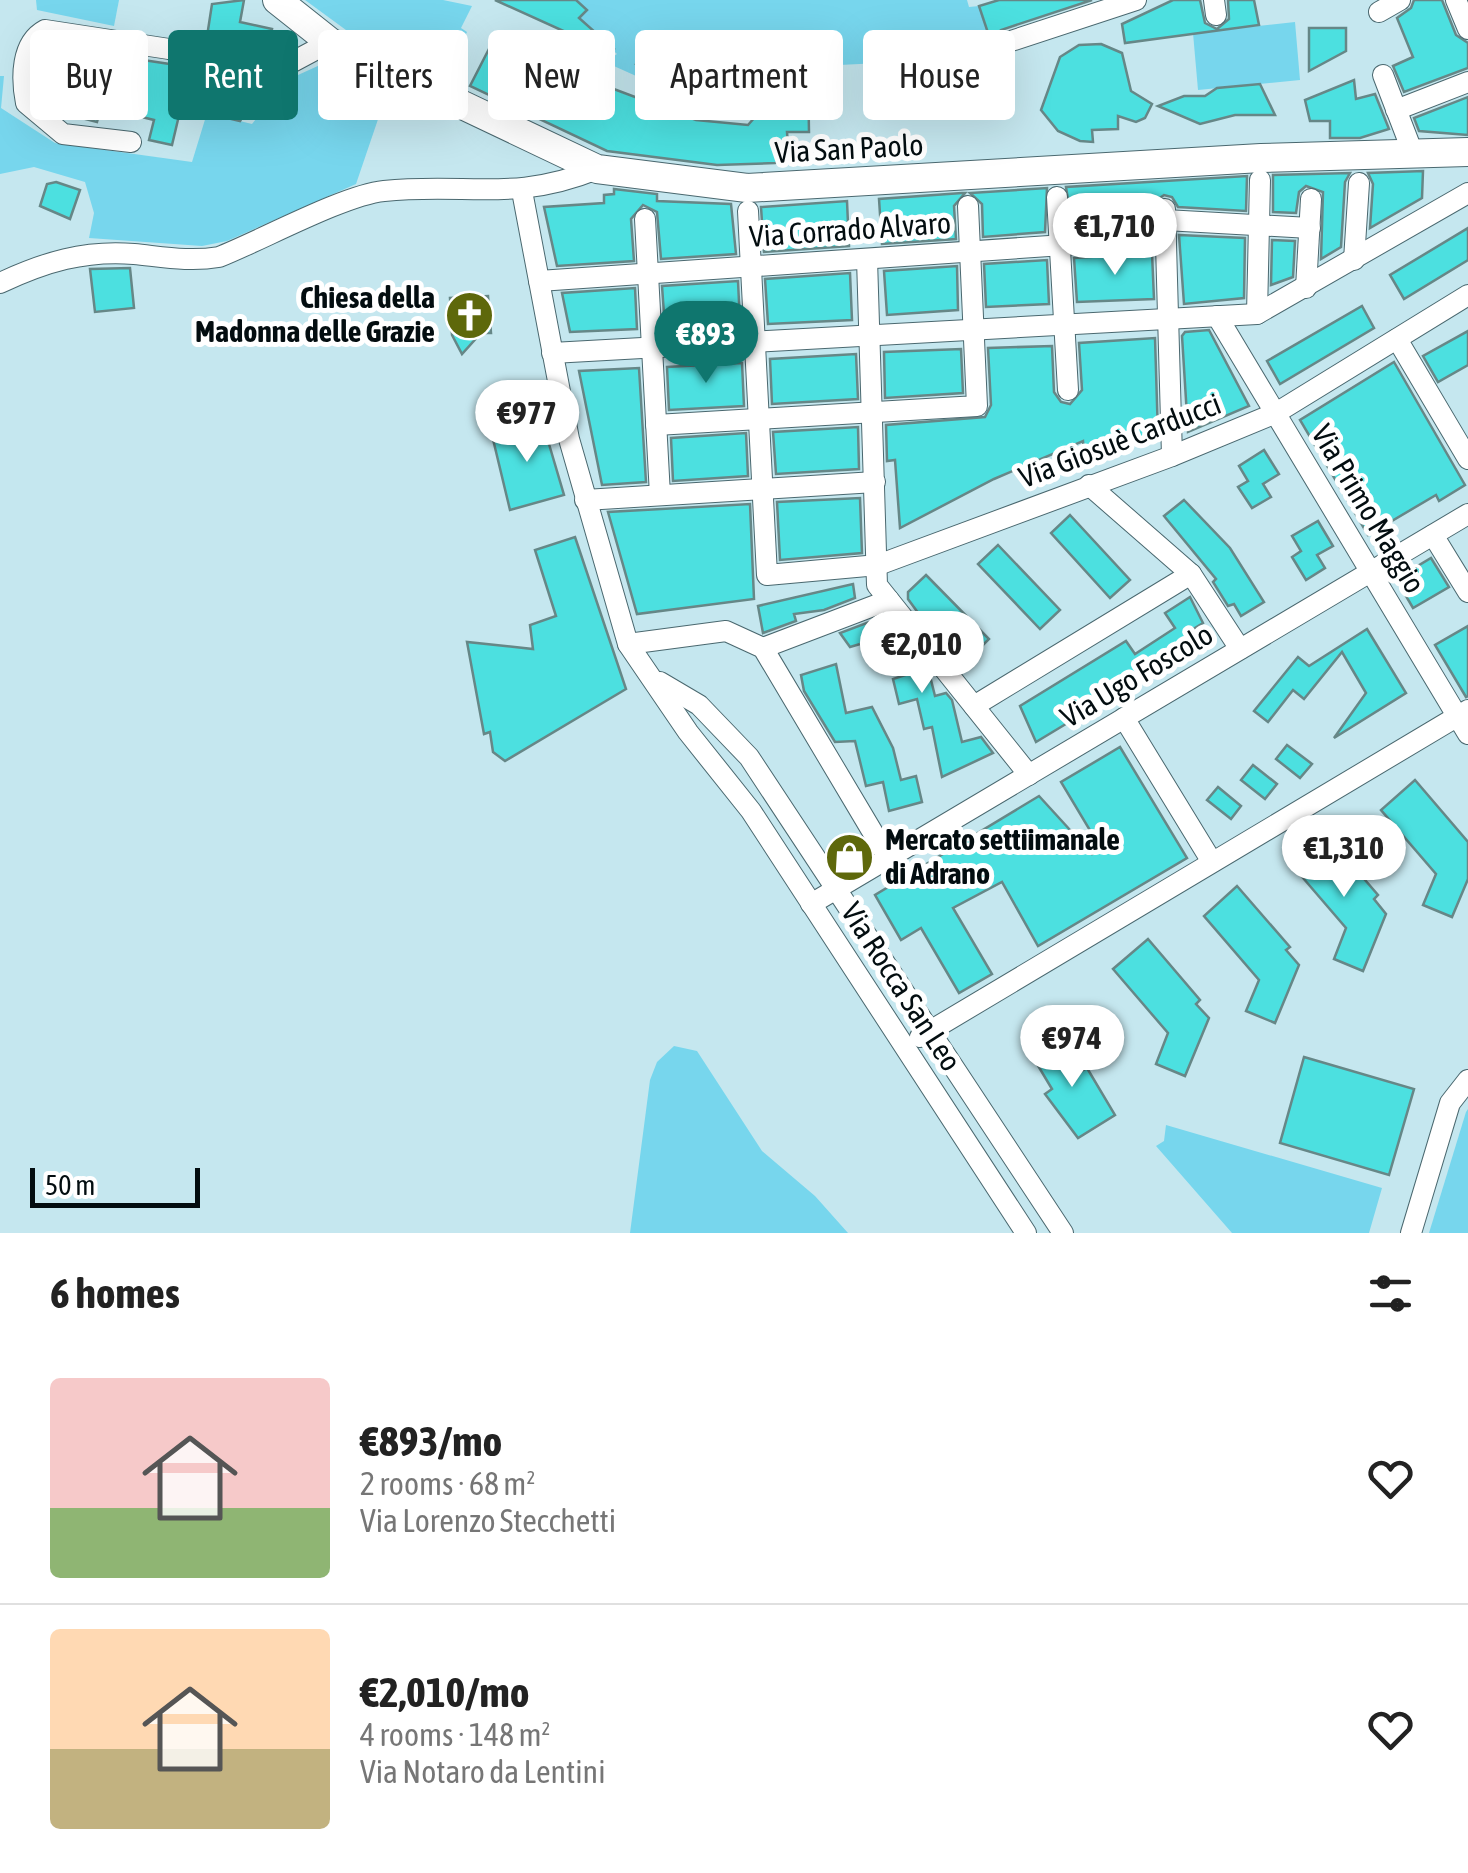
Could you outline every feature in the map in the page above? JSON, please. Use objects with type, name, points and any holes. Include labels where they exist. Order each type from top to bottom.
[{"type":"main road","name":"Via San Paolo","points":[[276,0],[318,33]]},
{"type":"main road","name":"Via San Paolo","points":[[468,108],[597,169],[747,188],[1261,158],[1467,154]]},
{"type":"street","points":[[1015,39],[1108,5],[1136,0]]},
{"type":"street","points":[[1379,12],[1400,0]]},
{"type":"street","points":[[1456,0],[1468,30]]},
{"type":"street","points":[[131,142],[63,134],[26,103],[27,50],[36,35],[45,30],[169,49],[272,73],[318,48]]},
{"type":"street","points":[[1383,75],[1414,156]]},
{"type":"street","points":[[1396,110],[1468,82]]},
{"type":"street","points":[[0,283],[70,256],[134,254],[200,260],[219,257],[359,197],[384,191],[522,191],[556,185],[597,169]]},
{"type":"street","points":[[1257,314],[1260,180]]},
{"type":"street","points":[[1354,260],[1359,183]]},
{"type":"street","name":"Via Rocca San Leo","points":[[522,191],[584,500],[628,644],[688,732],[751,811],[1026,1233]]},
{"type":"street","points":[[552,354],[1257,314],[1468,193]]},
{"type":"street","points":[[1057,198],[1068,390]]},
{"type":"street","points":[[1306,288],[1311,199]]},
{"type":"street","points":[[656,425],[977,406],[968,206]]},
{"type":"street","points":[[748,211],[762,489]]},
{"type":"street","points":[[645,218],[660,495]]},
{"type":"street","points":[[1165,223],[1172,456]]},
{"type":"street","name":"Via Corrado Alvaro","points":[[539,281],[1060,246],[1165,223],[1310,228]]},
{"type":"street","points":[[868,258],[876,585],[1029,774]]},
{"type":"street","name":"Via Giosuè Carducci","points":[[762,489],[767,575],[878,565],[1276,414],[1468,295]]},
{"type":"street","name":"Via Primo Maggio","points":[[1217,316],[1370,572],[1465,720]]},
{"type":"street","points":[[1397,339],[1468,459]]},
{"type":"street","points":[[584,500],[875,482]]},
{"type":"street","points":[[1090,484],[1191,574],[1240,649]]},
{"type":"street","name":"Via Ugo Foscolo","points":[[812,904],[1468,514]]},
{"type":"street","points":[[1433,535],[1468,592]]},
{"type":"street","points":[[974,706],[1191,574]]},
{"type":"street","points":[[763,648],[889,600]]},
{"type":"street","points":[[628,644],[726,632],[763,648],[888,858]]},
{"type":"street","name":"Via Rocca San Leo","points":[[653,678],[700,705],[749,757],[1063,1233]]},
{"type":"street","points":[[1124,718],[1212,862]]},
{"type":"street","points":[[904,1046],[1212,862],[1465,720]]},
{"type":"street","points":[[1412,1233],[1450,1103],[1468,1080]]},
{"type":"shaded area","points":[[36,0],[119,0],[114,26],[37,10]]},
{"type":"shaded area","points":[[305,0],[443,0],[472,6],[461,28],[464,30],[346,30]]},
{"type":"shaded area","points":[[576,0],[967,0],[969,7],[979,6],[987,30],[863,30],[863,64],[843,65],[843,30],[635,30],[635,76],[615,66],[615,30],[592,30],[579,18],[586,10]]},
{"type":"shaded area","points":[[1295,22],[1300,80],[1198,90],[1193,33]]},
{"type":"shaded area","points":[[318,66],[318,120],[378,120],[356,184],[227,241],[202,246],[89,238],[94,213],[85,182],[34,167],[0,174],[0,76],[4,76],[1,108],[55,143],[192,162],[205,120],[252,124],[255,120],[298,120],[298,75]]},
{"type":"shaded area","points":[[674,1046],[697,1051],[762,1151],[815,1196],[848,1233],[630,1233],[650,1080],[657,1062]]},
{"type":"shaded area","points":[[1468,1109],[1468,1233],[1429,1233],[1466,1112]]},
{"type":"shaded area","points":[[1166,1125],[1382,1188],[1369,1233],[1232,1233],[1156,1146],[1164,1141]]},
{"type":"building","points":[[244,0],[240,22],[272,30],[208,30],[212,4]]},
{"type":"building","points":[[495,0],[576,0],[587,10],[579,18],[593,30],[561,30]]},
{"type":"building","points":[[999,0],[1092,0],[1001,30],[987,30],[979,6]]},
{"type":"building","points":[[1173,0],[1200,0],[1205,23],[1217,29],[1229,19],[1228,0],[1254,0],[1259,25],[1125,43],[1122,24]]},
{"type":"building","points":[[1414,0],[1442,0],[1456,35],[1468,43],[1468,68],[1404,92],[1393,66],[1413,57],[1397,18],[1411,8]]},
{"type":"building","points":[[1309,28],[1346,28],[1346,51],[1309,71]]},
{"type":"building","points":[[1101,44],[1122,53],[1131,91],[1152,104],[1145,118],[1136,122],[1118,116],[1118,129],[1092,130],[1093,142],[1080,141],[1058,131],[1041,110],[1060,57],[1079,45]]},
{"type":"building","points":[[488,51],[488,95],[470,86]]},
{"type":"building","points":[[148,61],[168,64],[168,120],[178,120],[172,145],[149,140],[154,120],[148,119]]},
{"type":"building","points":[[1354,80],[1356,99],[1375,94],[1389,129],[1360,138],[1330,138],[1330,121],[1310,121],[1305,100]]},
{"type":"building","points":[[1260,84],[1275,115],[1235,115],[1200,124],[1158,106],[1184,96],[1205,96],[1217,88]]},
{"type":"building","points":[[615,89],[635,97],[635,120],[748,125],[752,120],[809,120],[809,132],[787,132],[789,160],[775,163],[717,165],[607,151],[542,120],[615,120]]},
{"type":"building","points":[[1468,97],[1468,135],[1419,131],[1414,118]]},
{"type":"building","points":[[1423,171],[1422,198],[1370,228],[1373,184],[1368,173]]},
{"type":"building","points":[[1350,173],[1345,182],[1341,247],[1321,259],[1323,192],[1306,186],[1299,192],[1296,213],[1273,212],[1273,175]]},
{"type":"building","points":[[1247,176],[1246,211],[1178,207],[1172,197],[1164,195],[1153,203],[1152,225],[1073,231],[1066,187]]},
{"type":"building","points":[[56,182],[80,190],[70,219],[40,206],[47,184]]},
{"type":"building","points":[[1047,188],[1045,232],[983,237],[982,204],[970,193]]},
{"type":"building","points":[[614,189],[657,194],[657,201],[731,204],[736,254],[661,259],[657,212],[643,205],[631,219],[634,261],[557,266],[544,207],[604,203],[604,195],[614,194]]},
{"type":"building","points":[[965,193],[954,206],[956,239],[882,244],[879,199]]},
{"type":"building","points":[[847,201],[849,246],[764,252],[761,207]]},
{"type":"building","points":[[1468,228],[1468,260],[1404,299],[1390,275]]},
{"type":"building","points":[[1179,235],[1245,238],[1244,298],[1184,304]]},
{"type":"building","points":[[1272,240],[1295,241],[1293,277],[1271,285]]},
{"type":"building","points":[[1152,253],[1154,299],[1077,302],[1074,258]]},
{"type":"building","points":[[1047,260],[1049,304],[986,307],[984,264]]},
{"type":"building","points":[[957,266],[958,310],[887,315],[884,271]]},
{"type":"building","points":[[130,268],[134,308],[95,312],[90,269]]},
{"type":"building","points":[[850,273],[852,320],[768,324],[765,279]]},
{"type":"building","points":[[738,281],[740,323],[665,328],[662,286]]},
{"type":"building","points":[[635,288],[637,329],[570,332],[562,293]]},
{"type":"building","name":"Chiesa della Madonna delle Grazie","points":[[488,296],[491,333],[481,333],[462,354],[452,335],[450,298]]},
{"type":"building","points":[[1362,306],[1374,328],[1280,384],[1267,361]]},
{"type":"building","points":[[1209,330],[1249,406],[1188,432],[1182,336],[1185,332]]},
{"type":"building","points":[[1468,331],[1468,365],[1438,382],[1423,356]]},
{"type":"building","points":[[1155,338],[1158,436],[1084,452],[1083,441],[994,479],[900,528],[895,460],[887,461],[886,425],[985,417],[991,405],[988,348],[1052,346],[1054,392],[1061,402],[1070,404],[1082,390],[1079,343]]},
{"type":"building","points":[[961,349],[963,393],[885,398],[884,352]]},
{"type":"building","points":[[856,354],[858,399],[772,404],[770,359]]},
{"type":"building","points":[[1394,362],[1465,485],[1439,501],[1436,495],[1368,535],[1300,420]]},
{"type":"building","points":[[742,363],[744,406],[669,410],[667,367]]},
{"type":"building","points":[[639,368],[646,482],[602,485],[579,371]]},
{"type":"building","points":[[541,417],[564,495],[510,510],[492,435]]},
{"type":"building","points":[[858,427],[859,469],[776,474],[773,432]]},
{"type":"building","points":[[746,433],[748,476],[673,481],[671,438]]},
{"type":"building","points":[[1264,450],[1279,474],[1263,484],[1271,497],[1252,508],[1238,487],[1248,481],[1239,466]]},
{"type":"building","points":[[860,498],[862,553],[780,560],[777,502]]},
{"type":"building","points":[[1184,500],[1230,548],[1264,602],[1241,616],[1234,604],[1228,606],[1213,582],[1216,579],[1164,516]]},
{"type":"building","points":[[750,504],[754,599],[637,614],[608,512]]},
{"type":"building","points":[[1070,515],[1130,580],[1110,598],[1051,533]]},
{"type":"building","points":[[1318,521],[1333,546],[1317,555],[1325,568],[1306,580],[1292,557],[1301,551],[1292,536]]},
{"type":"building","points":[[575,537],[626,689],[505,761],[493,752],[490,732],[484,734],[467,642],[533,649],[530,625],[556,616],[535,550]]},
{"type":"building","points":[[998,545],[1060,610],[1040,629],[978,564]]},
{"type":"building","points":[[1431,558],[1449,587],[1413,608],[1396,579]]},
{"type":"building","points":[[926,575],[989,639],[968,660],[932,624],[935,636],[908,599],[908,592]]},
{"type":"building","points":[[853,584],[855,598],[824,610],[794,614],[796,621],[763,633],[758,606]]},
{"type":"building","points":[[1190,597],[1203,623],[1187,633],[1195,646],[1036,742],[1020,706],[1126,641],[1135,654],[1175,628],[1165,613]]},
{"type":"building","points":[[885,616],[929,672],[935,696],[946,693],[952,700],[962,742],[981,737],[993,753],[942,777],[932,727],[924,729],[917,699],[899,704],[893,679],[905,675],[877,639],[850,647],[840,633]]},
{"type":"building","points":[[1468,626],[1468,696],[1466,697],[1435,645]]},
{"type":"building","points":[[1367,629],[1406,693],[1334,738],[1366,693],[1342,652],[1304,699],[1293,690],[1268,722],[1254,711],[1298,657],[1309,666]]},
{"type":"building","points":[[836,664],[846,713],[872,707],[893,748],[901,780],[916,776],[922,802],[889,811],[883,782],[866,786],[855,741],[835,742],[804,691],[801,675]]},
{"type":"building","points":[[1287,745],[1312,764],[1300,778],[1276,759]]},
{"type":"building","points":[[1120,747],[1187,858],[1038,946],[1002,882],[953,908],[992,974],[959,993],[921,928],[901,940],[875,895],[1039,796],[1092,854],[1100,847],[1061,782]]},
{"type":"building","points":[[1253,765],[1277,784],[1265,799],[1241,780]]},
{"type":"building","points":[[1415,780],[1468,842],[1468,879],[1452,917],[1423,905],[1436,874],[1381,810]]},
{"type":"building","points":[[1218,787],[1241,806],[1231,819],[1207,800]]},
{"type":"building","points":[[1326,835],[1378,895],[1374,899],[1386,914],[1363,971],[1334,959],[1346,928],[1291,864]]},
{"type":"building","points":[[1237,886],[1290,947],[1286,950],[1299,965],[1275,1023],[1246,1011],[1259,980],[1204,916]]},
{"type":"building","points":[[1148,939],[1200,1000],[1196,1004],[1209,1018],[1185,1076],[1156,1064],[1168,1033],[1113,969]]},
{"type":"building","points":[[1057,1039],[1078,1073],[1087,1068],[1115,1115],[1078,1138],[1045,1094],[1052,1089],[1031,1054]]},
{"type":"building","points":[[1304,1057],[1414,1089],[1389,1175],[1280,1143]]},
{"type":"place","name":"Chiesa della Madonna delle Grazie","points":[[470,315]]},
{"type":"place","name":"Mercato settiimanale di Adrano","points":[[850,857]]}]
